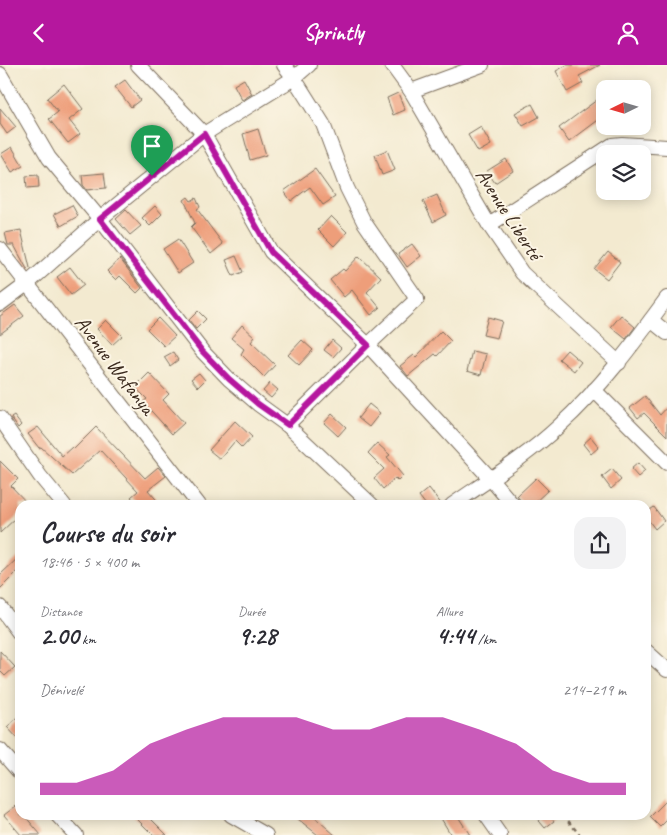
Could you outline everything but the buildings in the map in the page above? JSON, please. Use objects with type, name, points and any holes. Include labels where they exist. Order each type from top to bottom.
[{"type":"street","points":[[138,65],[204,134],[271,252],[368,345],[509,500]]},
{"type":"street","points":[[284,65],[323,124],[347,188],[364,222],[417,299],[288,425]]},
{"type":"street","points":[[0,303],[28,283],[100,219],[204,134],[294,78],[309,65]]},
{"type":"street","name":"Avenue Liberté","points":[[392,65],[411,91],[489,225],[522,273],[619,363]]},
{"type":"street","points":[[411,91],[482,65]]},
{"type":"street","points":[[0,74],[49,158],[100,219],[202,351],[229,379],[258,404],[288,425],[367,500]]},
{"type":"street","points":[[489,225],[612,145],[667,147]]},
{"type":"street","name":"Avenue Wafanya","points":[[0,249],[195,500]]},
{"type":"street","points":[[459,500],[518,459],[559,426],[619,363],[667,298]]},
{"type":"street","points":[[651,320],[667,333]]},
{"type":"street","points":[[594,390],[667,463]]},
{"type":"street","points":[[0,418],[40,476],[60,500]]},
{"type":"street","points":[[0,607],[15,626]]},
{"type":"street","points":[[651,656],[667,670]]},
{"type":"street","points":[[0,750],[15,767]]},
{"type":"street","points":[[62,820],[76,835]]},
{"type":"street","points":[[240,820],[266,835]]},
{"type":"street","points":[[490,820],[500,835]]},
{"type":"path","points":[[567,820],[580,835]]},
{"type":"route","points":[[204,134],[271,252],[368,345],[288,425],[258,404],[229,379],[202,351],[100,219],[152,176],[204,134]]}]
